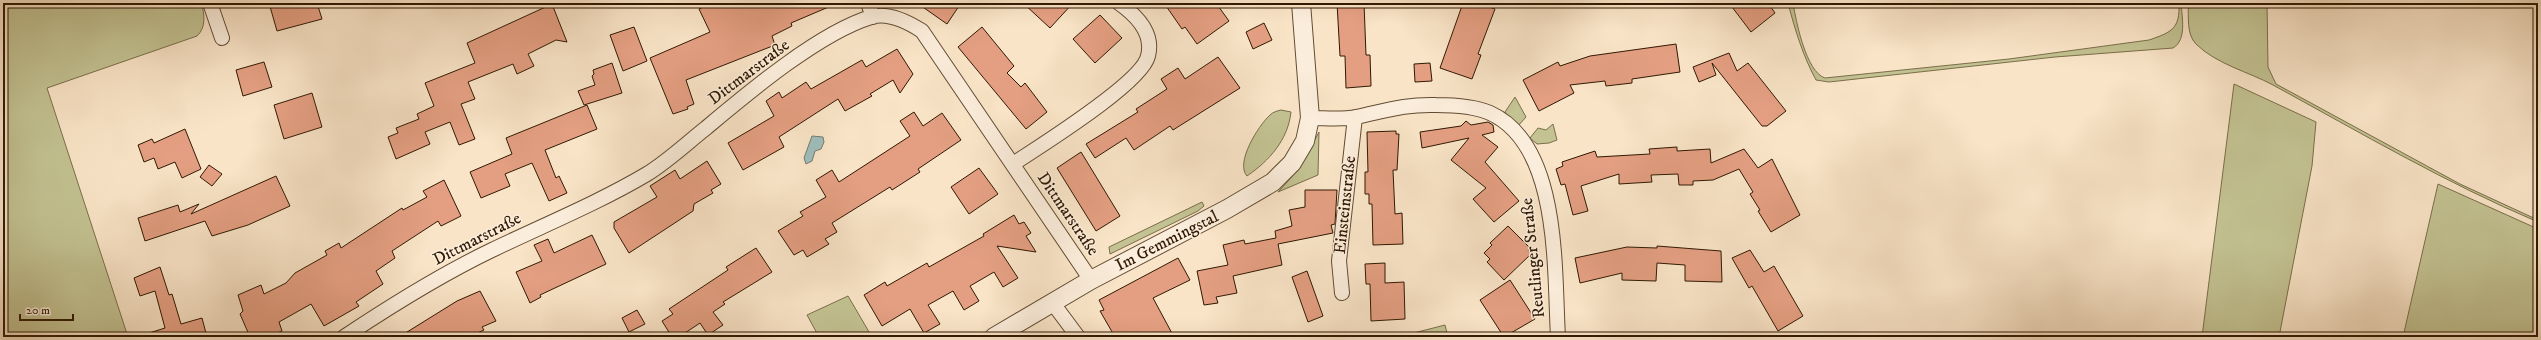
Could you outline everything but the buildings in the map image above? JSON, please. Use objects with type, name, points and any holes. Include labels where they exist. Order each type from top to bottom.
[{"type":"street","points":[[210,3],[222,38]]},
{"type":"street","points":[[868,3],[873,17]]},
{"type":"street","points":[[1013,164],[1109,98],[1142,69],[1148,56],[1149,41],[1139,20],[1119,3]]},
{"type":"street","points":[[1301,3],[1310,118]]},
{"type":"street","name":"Dittmarstraße","points":[[344,337],[401,299],[463,265],[584,208],[649,173],[739,100],[802,55],[839,31],[873,17],[884,16],[908,22],[922,32],[1091,280]]},
{"type":"street","name":"Reutlinger Straße","points":[[1310,118],[1355,117],[1384,109],[1411,105],[1465,107],[1490,114],[1522,141],[1541,175],[1546,196],[1553,247],[1558,337]]},
{"type":"street","name":"Einsteinstraße","points":[[1342,293],[1339,261],[1355,117]]},
{"type":"street","name":"Im Gemmingstal","points":[[994,337],[1091,280],[1227,209],[1273,182],[1292,163],[1306,141],[1310,118]]},
{"type":"street","points":[[1052,302],[1078,337]]},
{"type":"shaded area","points":[[3,3],[201,3],[204,21],[202,29],[197,36],[47,88],[128,337],[3,337]]},
{"type":"shaded area","points":[[1788,3],[1793,3],[1799,33],[1807,56],[1818,74],[1825,78],[2009,59],[2149,40],[2169,32],[2173,28],[2178,19],[2179,3],[2181,3],[2183,28],[2180,40],[2173,48],[2055,57],[1829,82],[1816,80],[1800,43]]},
{"type":"shaded area","points":[[2188,3],[2267,3],[2268,67],[2276,84],[2460,184],[2538,220],[2538,222],[2470,191],[2264,80],[2213,57],[2204,51],[2193,40],[2189,30]]},
{"type":"shaded area","points":[[2234,84],[2316,122],[2312,166],[2279,337],[2202,337]]},
{"type":"shaded area","points":[[1515,97],[1526,117],[1518,126],[1509,119],[1505,112]]},
{"type":"shaded area","points":[[1281,110],[1291,112],[1282,141],[1263,164],[1247,176],[1244,170],[1244,163],[1246,154],[1254,136],[1272,113]]},
{"type":"shaded area","points":[[1553,124],[1557,140],[1549,143],[1537,144],[1530,138],[1538,128],[1546,130]]},
{"type":"shaded area","points":[[1319,132],[1318,175],[1278,192],[1301,164]]},
{"type":"shaded area","points":[[2438,184],[2538,229],[2538,337],[2403,337]]},
{"type":"shaded area","points":[[1202,202],[1204,206],[1198,211],[1110,254],[1109,247]]},
{"type":"shaded area","points":[[848,296],[872,337],[819,337],[807,315]]},
{"type":"shaded area","points":[[1445,325],[1448,337],[1398,337]]},
{"type":"water","points":[[812,136],[823,137],[824,142],[821,149],[815,151],[812,161],[806,164],[804,158]]}]
